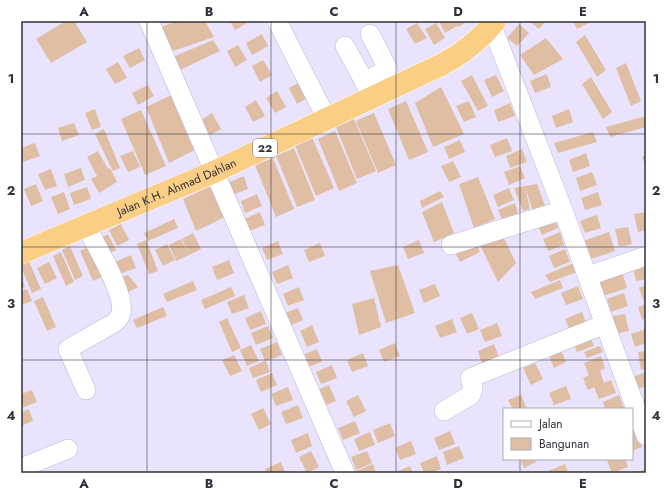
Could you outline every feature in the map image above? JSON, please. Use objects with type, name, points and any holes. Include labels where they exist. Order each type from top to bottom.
[{"type":"highway","name":"Jalan K.H. Ahmad Dahlan","points":[[21,253],[214,172],[327,119],[368,90],[455,58],[471,46],[492,22]]},
{"type":"street","points":[[149,21],[345,473]]},
{"type":"street","points":[[277,21],[327,119]]},
{"type":"street","points":[[492,22],[588,276],[646,436]]},
{"type":"street","points":[[345,46],[368,90],[388,69],[370,34]]},
{"type":"street","points":[[451,245],[563,210]]},
{"type":"street","points":[[86,226],[115,282],[120,296],[122,311],[119,318],[114,323],[68,349],[86,390]]},
{"type":"street","points":[[588,276],[646,256]]},
{"type":"street","points":[[444,411],[471,394],[473,389],[470,378],[605,324]]},
{"type":"street","points":[[21,468],[68,449]]},
{"type":"building","points":[[66,21],[74,21],[87,42],[51,63],[36,39]]},
{"type":"building","points":[[177,21],[205,21],[214,37],[170,52],[156,29]]},
{"type":"building","points":[[230,21],[246,21],[247,23],[235,30]]},
{"type":"building","points":[[439,21],[464,21],[465,23],[445,33]]},
{"type":"building","points":[[529,21],[546,21],[539,29]]},
{"type":"building","points":[[573,21],[588,21],[589,23],[577,29]]},
{"type":"building","points":[[417,23],[427,38],[415,44],[406,29]]},
{"type":"building","points":[[436,23],[445,38],[434,45],[425,29]]},
{"type":"building","points":[[519,24],[529,33],[517,46],[507,38]]},
{"type":"building","points":[[262,34],[268,46],[252,55],[246,43]]},
{"type":"building","points":[[585,35],[606,70],[597,77],[576,42]]},
{"type":"building","points":[[546,38],[563,59],[534,75],[520,55]]},
{"type":"building","points":[[213,40],[220,51],[180,70],[173,57]]},
{"type":"building","points":[[238,45],[247,60],[235,67],[227,51]]},
{"type":"building","points":[[139,48],[145,60],[130,68],[123,56]]},
{"type":"building","points":[[263,60],[272,75],[260,82],[252,66]]},
{"type":"building","points":[[118,62],[127,78],[115,84],[106,69]]},
{"type":"building","points":[[626,63],[641,101],[631,106],[616,68]]},
{"type":"building","points":[[547,74],[551,87],[535,93],[530,81]]},
{"type":"building","points":[[472,75],[488,106],[478,111],[461,81]]},
{"type":"building","points":[[496,75],[504,91],[492,97],[484,80]]},
{"type":"building","points":[[591,77],[612,112],[603,119],[582,84]]},
{"type":"building","points":[[300,82],[309,97],[297,104],[289,88]]},
{"type":"building","points":[[148,85],[154,96],[138,105],[132,93]]},
{"type":"building","points":[[441,87],[464,134],[433,147],[415,103]]},
{"type":"building","points":[[277,91],[286,107],[275,113],[266,98]]},
{"type":"building","points":[[176,93],[199,148],[169,163],[146,107]]},
{"type":"building","points":[[256,100],[265,116],[253,122],[245,107]]},
{"type":"building","points":[[406,101],[428,152],[409,160],[388,109]]},
{"type":"building","points":[[469,101],[476,117],[464,122],[456,106]]},
{"type":"building","points":[[510,103],[515,116],[498,122],[494,110]]},
{"type":"building","points":[[95,109],[101,127],[92,130],[85,113]]},
{"type":"building","points":[[569,109],[573,122],[556,128],[552,116]]},
{"type":"building","points":[[141,110],[166,166],[145,175],[121,119]]},
{"type":"building","points":[[212,113],[221,129],[210,135],[201,120]]},
{"type":"building","points":[[374,113],[396,165],[378,173],[356,121]]},
{"type":"building","points":[[646,116],[646,127],[610,137],[606,127]]},
{"type":"building","points":[[354,119],[376,171],[357,179],[336,127]]},
{"type":"building","points":[[74,123],[79,135],[62,141],[58,128]]},
{"type":"building","points":[[104,129],[120,168],[113,171],[95,134]]},
{"type":"building","points":[[335,131],[357,183],[339,191],[318,139]]},
{"type":"building","points":[[593,132],[597,142],[558,153],[554,143]]},
{"type":"building","points":[[312,137],[334,188],[316,196],[295,145]]},
{"type":"building","points":[[507,138],[512,151],[495,157],[490,145]]},
{"type":"building","points":[[460,140],[465,152],[449,159],[444,147]]},
{"type":"building","points":[[35,143],[40,156],[23,162],[21,148]]},
{"type":"building","points":[[294,148],[315,200],[297,207],[276,156]]},
{"type":"building","points":[[522,149],[527,162],[510,168],[506,156]]},
{"type":"building","points":[[98,151],[108,169],[110,168],[117,182],[99,193],[91,179],[97,176],[87,157]]},
{"type":"building","points":[[133,151],[140,167],[128,172],[120,156]]},
{"type":"building","points":[[586,153],[590,166],[573,172],[569,160]]},
{"type":"building","points":[[646,155],[646,166],[642,157]]},
{"type":"building","points":[[273,158],[294,209],[276,217],[255,165]]},
{"type":"building","points":[[453,161],[461,177],[449,182],[441,166]]},
{"type":"building","points":[[520,166],[525,178],[509,185],[504,172]]},
{"type":"building","points":[[81,168],[85,180],[68,187],[64,174]]},
{"type":"building","points":[[51,169],[57,186],[45,190],[38,174]]},
{"type":"building","points":[[592,172],[597,185],[580,191],[576,178]]},
{"type":"building","points":[[244,176],[248,189],[232,195],[227,183]]},
{"type":"building","points":[[478,177],[495,219],[474,228],[459,184]]},
{"type":"building","points":[[36,184],[43,201],[31,206],[24,189]]},
{"type":"building","points":[[537,184],[545,206],[533,211],[525,187],[530,209],[523,211],[514,188]]},
{"type":"building","points":[[213,185],[225,217],[196,231],[183,199]]},
{"type":"building","points":[[87,187],[91,199],[74,205],[70,193]]},
{"type":"building","points":[[509,188],[514,200],[498,207],[493,195]]},
{"type":"building","points":[[440,191],[444,197],[422,208],[420,201]]},
{"type":"building","points":[[64,192],[70,209],[58,214],[51,197]]},
{"type":"building","points":[[598,192],[602,205],[585,210],[581,198]]},
{"type":"building","points":[[257,194],[262,206],[245,213],[241,201]]},
{"type":"building","points":[[442,202],[454,233],[434,242],[422,212]]},
{"type":"building","points":[[515,203],[519,216],[503,222],[498,210]]},
{"type":"building","points":[[260,212],[265,225],[249,231],[244,219]]},
{"type":"building","points":[[646,212],[646,230],[638,232],[634,214]]},
{"type":"building","points":[[597,215],[601,228],[585,233],[580,221]]},
{"type":"building","points":[[554,216],[558,228],[542,235],[537,223]]},
{"type":"building","points":[[174,219],[178,228],[148,241],[144,233]]},
{"type":"building","points":[[121,224],[129,240],[117,246],[109,230]]},
{"type":"building","points":[[628,227],[632,244],[619,247],[615,229]]},
{"type":"building","points":[[500,230],[516,263],[498,282],[477,239]]},
{"type":"building","points":[[560,232],[564,245],[548,251],[543,239]]},
{"type":"building","points":[[609,232],[615,251],[588,260],[583,241]]},
{"type":"building","points":[[193,233],[201,249],[189,255],[182,239]]},
{"type":"building","points":[[108,234],[116,250],[104,256],[97,240]]},
{"type":"building","points":[[181,239],[189,255],[176,261],[169,245]]},
{"type":"building","points":[[146,240],[158,271],[149,274],[137,244]]},
{"type":"building","points":[[419,240],[424,253],[408,259],[403,247]]},
{"type":"building","points":[[278,241],[283,254],[267,260],[262,248]]},
{"type":"building","points":[[475,241],[480,252],[460,262],[455,252]]},
{"type":"building","points":[[320,243],[325,256],[309,262],[304,250]]},
{"type":"building","points":[[167,244],[175,260],[163,266],[155,250]]},
{"type":"building","points":[[70,246],[83,276],[75,280],[62,250]]},
{"type":"building","points":[[88,247],[102,277],[93,281],[80,251]]},
{"type":"building","points":[[565,249],[570,262],[554,268],[549,256]]},
{"type":"building","points":[[61,252],[74,282],[66,286],[53,256]]},
{"type":"building","points":[[131,255],[136,268],[120,274],[115,262]]},
{"type":"building","points":[[28,259],[41,289],[32,293],[21,267],[21,262]]},
{"type":"building","points":[[229,260],[234,273],[217,280],[212,267]]},
{"type":"building","points":[[645,261],[646,279],[636,281],[632,264]]},
{"type":"building","points":[[49,262],[57,278],[45,284],[37,268]]},
{"type":"building","points":[[574,263],[577,272],[550,282],[545,275]]},
{"type":"building","points":[[288,265],[293,278],[277,284],[272,272]]},
{"type":"building","points":[[398,265],[415,313],[386,323],[370,271]]},
{"type":"building","points":[[621,269],[627,288],[600,297],[595,278]]},
{"type":"building","points":[[21,274],[25,287],[21,288]]},
{"type":"building","points":[[128,275],[138,287],[126,293],[119,278]]},
{"type":"building","points":[[560,280],[563,288],[535,299],[531,292]]},
{"type":"building","points":[[193,281],[197,290],[167,302],[163,294]]},
{"type":"building","points":[[435,284],[440,296],[424,303],[419,290]]},
{"type":"building","points":[[646,285],[646,299],[643,300],[639,288]]},
{"type":"building","points":[[578,286],[583,299],[566,305],[561,293]]},
{"type":"building","points":[[231,287],[235,296],[205,309],[201,300]]},
{"type":"building","points":[[299,287],[304,300],[288,306],[283,294]]},
{"type":"building","points":[[27,289],[32,301],[21,305],[21,291]]},
{"type":"building","points":[[624,293],[628,306],[611,312],[607,299]]},
{"type":"building","points":[[244,295],[249,308],[232,314],[227,302]]},
{"type":"building","points":[[43,297],[56,327],[47,331],[34,301]]},
{"type":"building","points":[[374,298],[381,327],[359,335],[352,304]]},
{"type":"building","points":[[646,304],[646,318],[642,320],[638,307]]},
{"type":"building","points":[[163,307],[167,316],[137,328],[133,320]]},
{"type":"building","points":[[298,308],[303,320],[287,327],[282,314]]},
{"type":"building","points":[[261,311],[266,324],[250,330],[245,318]]},
{"type":"building","points":[[582,312],[587,325],[570,331],[565,319]]},
{"type":"building","points":[[472,313],[479,329],[467,334],[460,318]]},
{"type":"building","points":[[625,314],[629,331],[616,334],[612,316]]},
{"type":"building","points":[[227,318],[241,348],[232,352],[219,322]]},
{"type":"building","points":[[452,319],[457,332],[440,338],[435,326]]},
{"type":"building","points":[[497,323],[502,336],[485,342],[480,330]]},
{"type":"building","points":[[312,325],[319,342],[307,347],[300,331]]},
{"type":"building","points":[[268,326],[273,338],[256,345],[251,333]]},
{"type":"building","points":[[646,329],[646,343],[635,347],[631,334]]},
{"type":"building","points":[[589,333],[594,346],[577,352],[572,340]]},
{"type":"building","points":[[277,342],[282,355],[266,361],[270,372],[253,378],[249,368],[265,361],[260,349]]},
{"type":"building","points":[[395,343],[400,356],[384,362],[379,350]]},
{"type":"building","points":[[494,344],[499,357],[482,364],[478,351]]},
{"type":"building","points":[[251,345],[259,361],[247,366],[240,350]]},
{"type":"building","points":[[559,346],[566,362],[554,368],[547,351]]},
{"type":"building","points":[[600,346],[603,352],[587,358],[584,352]]},
{"type":"building","points":[[317,349],[322,362],[305,368],[300,356]]},
{"type":"building","points":[[646,351],[646,369],[641,370],[638,352]]},
{"type":"building","points":[[363,353],[368,366],[352,372],[347,360]]},
{"type":"building","points":[[234,355],[242,371],[230,376],[222,360]]},
{"type":"building","points":[[601,356],[605,368],[600,371],[604,383],[611,380],[616,393],[599,399],[594,387],[588,390],[583,378],[589,375],[584,363]]},
{"type":"building","points":[[535,363],[543,379],[531,385],[523,368]]},
{"type":"building","points":[[332,365],[337,378],[321,384],[316,372]]},
{"type":"building","points":[[646,372],[646,386],[634,390],[630,378]]},
{"type":"building","points":[[272,373],[277,385],[261,392],[256,380]]},
{"type":"building","points":[[329,385],[336,401],[324,406],[317,390]]},
{"type":"building","points":[[566,386],[571,399],[554,405],[549,393]]},
{"type":"building","points":[[288,387],[293,400],[276,406],[271,394]]},
{"type":"building","points":[[32,390],[37,402],[21,408],[21,394]]},
{"type":"building","points":[[358,395],[366,411],[354,417],[346,401]]},
{"type":"building","points":[[521,395],[527,408],[512,408],[508,400]]},
{"type":"building","points":[[619,395],[624,408],[605,408],[603,402]]},
{"type":"building","points":[[298,405],[303,418],[286,424],[281,412]]},
{"type":"building","points":[[263,408],[271,424],[259,430],[251,414]]},
{"type":"building","points":[[29,409],[33,421],[21,426],[21,412]]},
{"type":"building","points":[[355,421],[360,433],[343,440],[338,428]]},
{"type":"building","points":[[390,423],[395,436],[378,443],[373,430]]},
{"type":"building","points":[[633,427],[642,447],[633,451]]},
{"type":"building","points":[[450,431],[455,444],[439,450],[434,438]]},
{"type":"building","points":[[370,432],[375,445],[359,451],[354,439]]},
{"type":"building","points":[[308,433],[312,446],[296,453],[291,440]]},
{"type":"building","points":[[411,441],[416,454],[400,460],[395,448]]},
{"type":"building","points":[[459,446],[464,458],[447,465],[443,452]]},
{"type":"building","points":[[311,451],[319,467],[307,473],[299,457]]},
{"type":"building","points":[[367,451],[372,463],[356,470],[351,457]]},
{"type":"building","points":[[437,456],[441,469],[430,473],[424,473],[420,463]]},
{"type":"building","points":[[520,460],[535,460],[536,462],[524,468]]},
{"type":"building","points":[[625,460],[628,467],[612,473],[607,461]]},
{"type":"building","points":[[281,462],[285,473],[266,473],[265,469]]},
{"type":"building","points":[[373,464],[376,473],[357,473],[356,471]]},
{"type":"building","points":[[565,464],[568,473],[549,473],[548,471]]},
{"type":"building","points":[[410,466],[413,473],[394,473]]},
{"type":"building","points":[[645,469],[646,473],[636,473]]}]
